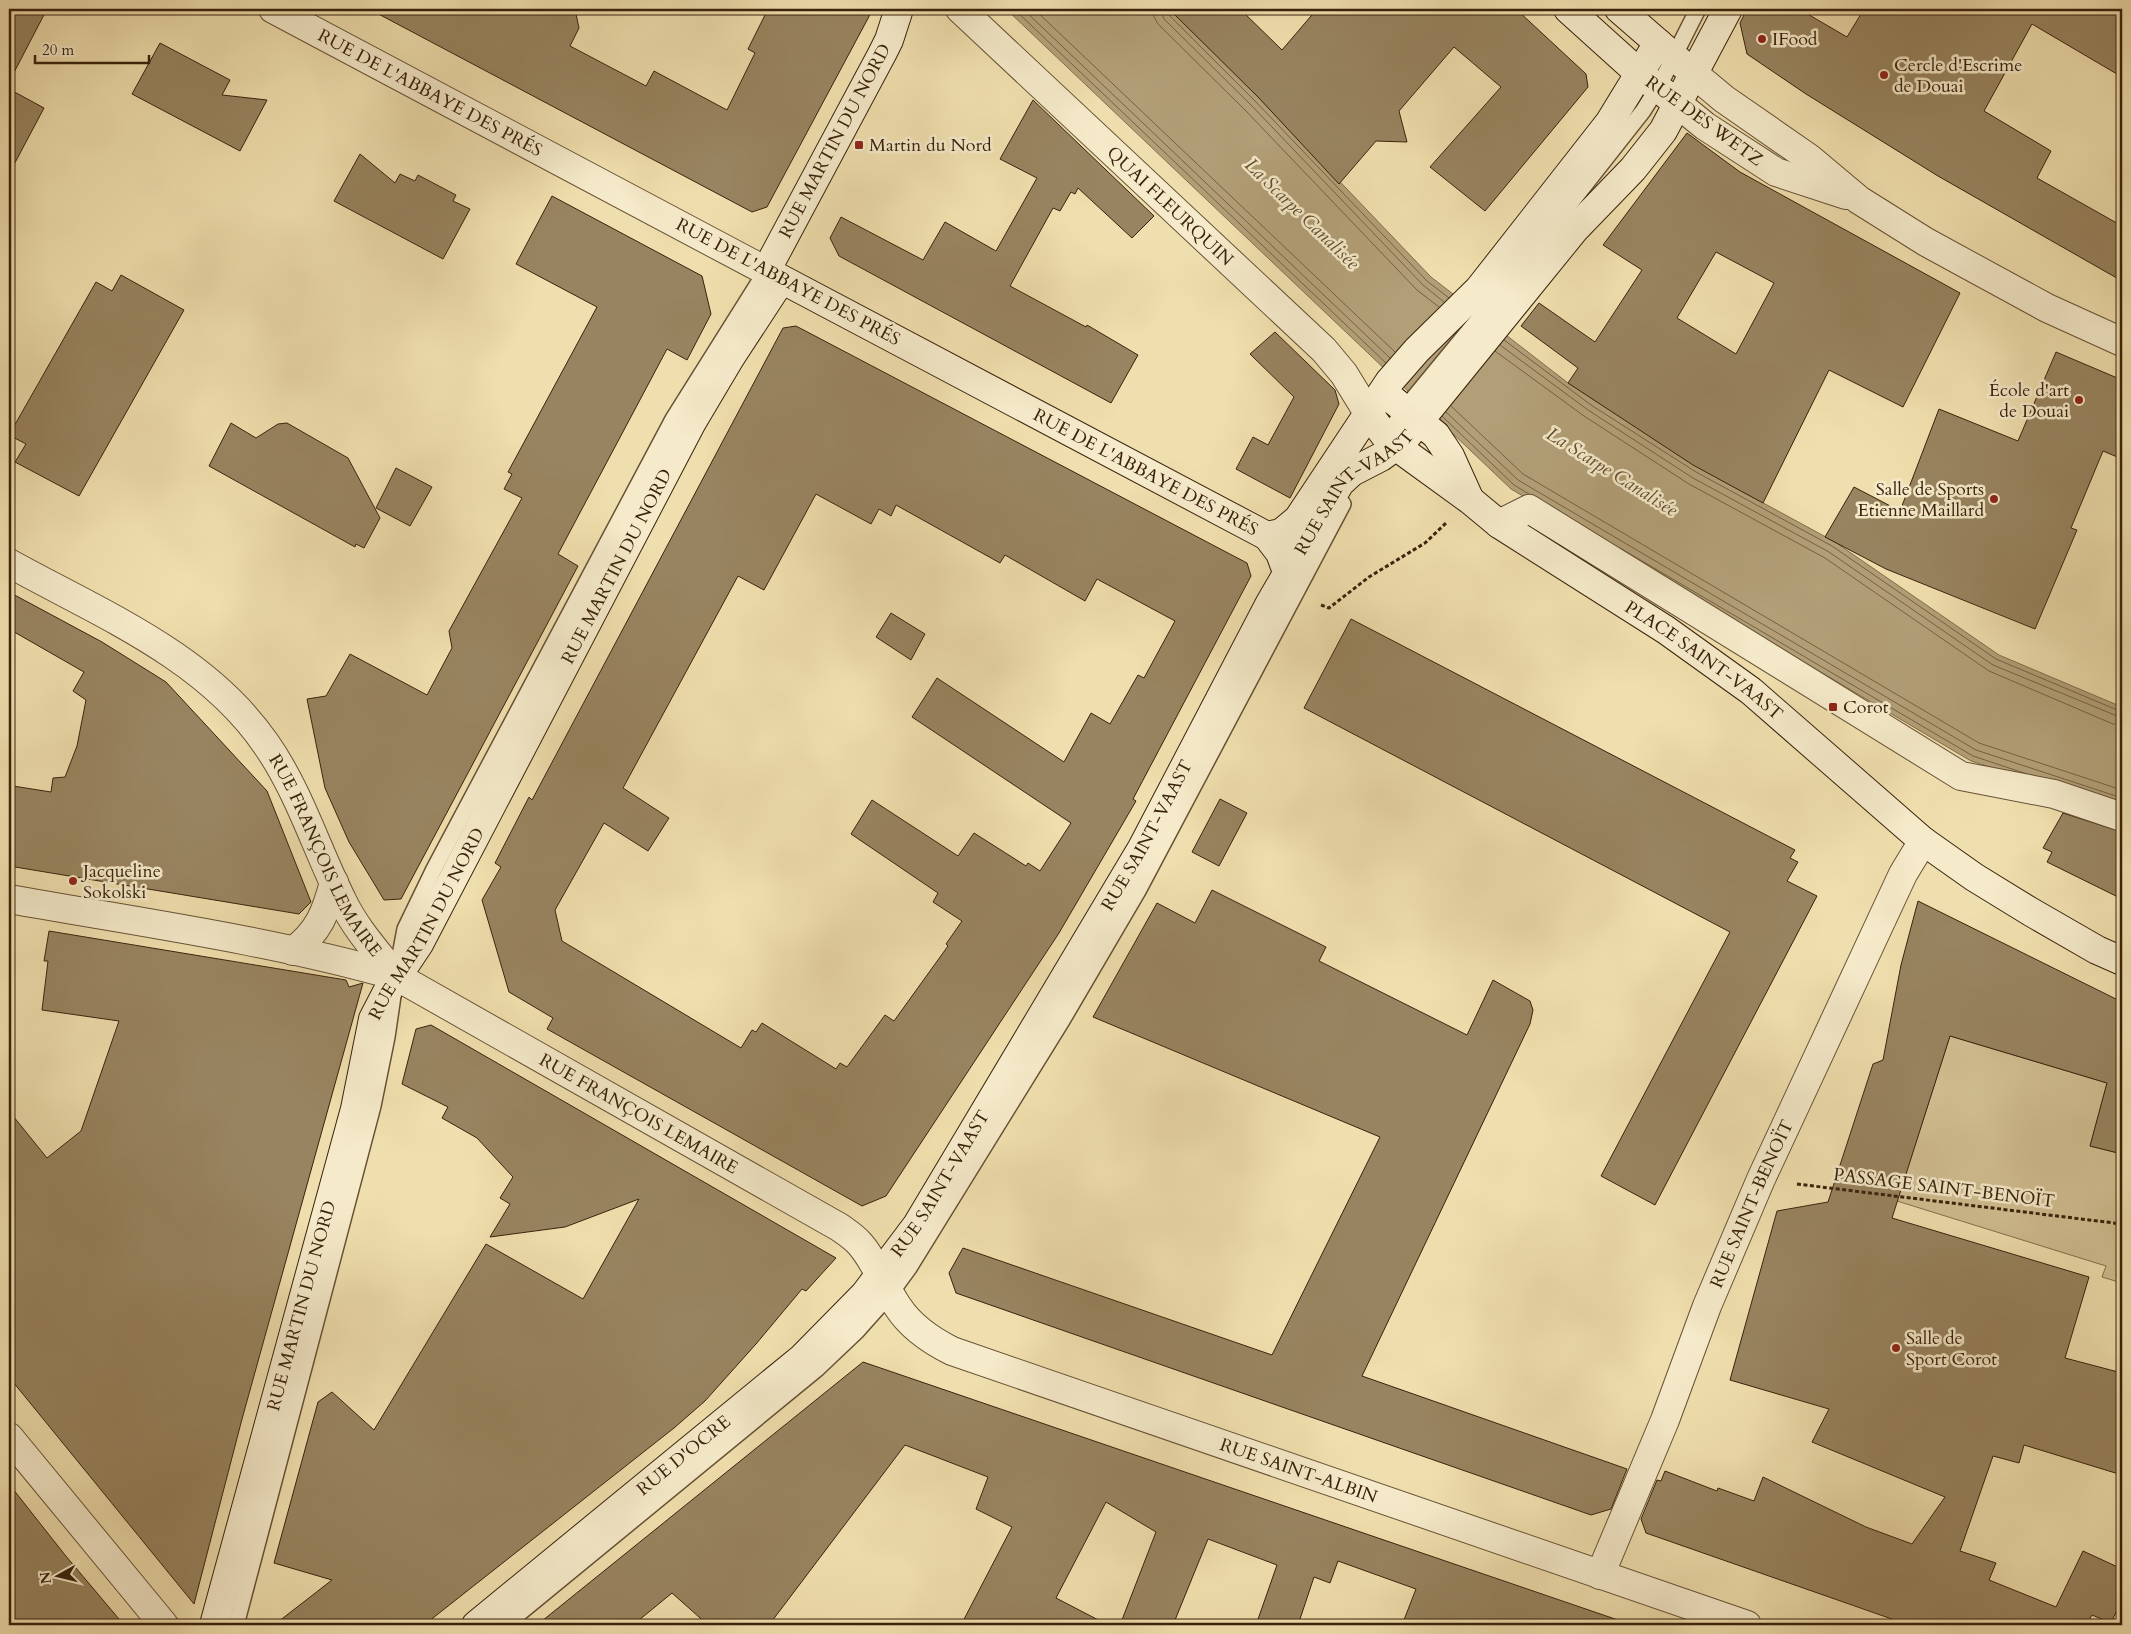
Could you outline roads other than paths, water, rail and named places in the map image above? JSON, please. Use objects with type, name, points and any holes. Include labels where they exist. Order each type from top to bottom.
[{"type":"street","name":"RUE DE L'ABBAYE DES PRÉS","points":[[273,9],[1266,536],[1280,553],[1288,572]]},
{"type":"street","name":"RUE MARTIN DU NORD","points":[[214,1625],[355,1109],[373,1019],[396,976],[419,944],[692,422],[726,365],[774,275],[889,40],[899,9]]},
{"type":"street","name":"QUAI FLEURQUIN","points":[[960,9],[1324,350],[1344,374],[1380,396]]},
{"type":"street","name":"RUE DES WETZ","points":[[1568,9],[1659,89],[1705,126],[1776,172],[1860,200]]},
{"type":"street","name":"RUE DES WETZ","points":[[1619,9],[1724,99],[1809,158],[1860,200],[1926,242],[2047,308],[2122,342]]},
{"type":"street","points":[[1494,300],[1609,123],[1659,89],[1676,58],[1728,9]]},
{"type":"street","points":[[1494,300],[1575,229],[1633,169],[1662,131],[1659,89],[1676,58]]},
{"type":"street","name":"RUE SAINT-VAAST","points":[[1266,536],[1281,533],[1298,519],[1380,396],[1417,350],[1494,300]]},
{"type":"street","name":"RUE SAINT-VAAST","points":[[885,1285],[917,1225],[1142,848],[1288,572],[1340,482],[1369,461],[1382,457],[1494,300]]},
{"type":"street","name":"PLACE SAINT-VAAST","points":[[1380,396],[1415,411],[1444,446],[1461,509]]},
{"type":"street","name":"PLACE SAINT-VAAST","points":[[1380,396],[1391,442],[1461,509],[1499,524],[1530,546],[1666,630],[1751,691],[1923,841],[1974,877],[2031,912],[2097,950],[2122,961]]},
{"type":"street","points":[[1499,524],[1529,509],[1961,776],[2054,794],[2122,817]]},
{"type":"street","name":"RUE FRANÇOIS LEMAIRE","points":[[9,564],[158,645],[230,699],[254,727],[277,762],[349,913],[396,976],[839,1227],[860,1244],[885,1285]]},
{"type":"street","name":"RUE SAINT-BENOÏT","points":[[1600,1575],[1665,1420],[1707,1306],[1761,1179],[1903,874],[1923,841]]},
{"type":"street","points":[[294,951],[307,941],[314,932],[327,907],[334,882]]},
{"type":"street","points":[[9,899],[294,951],[347,962],[396,976]]},
{"type":"street","name":"RUE SAINT-ALBIN","points":[[885,1285],[898,1308],[924,1335],[952,1351],[1747,1625]]},
{"type":"street","name":"RUE D'OCRE","points":[[476,1625],[802,1358],[845,1316],[885,1285]]},
{"type":"street","points":[[9,1437],[164,1625]]},
{"type":"lane","points":[[1676,58],[1698,9]]},
{"type":"lane","points":[[504,1625],[817,1370],[857,1331],[885,1285],[929,1237],[1115,932],[1337,516],[1369,461]]},
{"type":"lane","points":[[236,1625],[373,1106],[387,1037],[396,976]]},
{"type":"water","name":"La Scarpe Canalisée","points":[[1006,9],[1169,9],[1259,97],[1431,277],[1568,383],[1699,468],[1835,542],[1999,655],[2122,707],[2122,809],[1971,761],[1511,489]]},
{"type":"place","name":"IFood","points":[[1762,39]]},
{"type":"place","name":"Cercle d'Escrime de Douai","points":[[1884,75]]},
{"type":"place","name":"Martin du Nord","points":[[859,145]]},
{"type":"place","name":"École d'art de Douai","points":[[2079,400]]},
{"type":"place","name":"Salle de Sports Etienne Maillard","points":[[1994,499]]},
{"type":"place","name":"Corot","points":[[1833,707]]},
{"type":"place","name":"Jacqueline Sokolski","points":[[73,881]]},
{"type":"place","name":"Salle de Sport Corot","points":[[1896,1348]]}]
